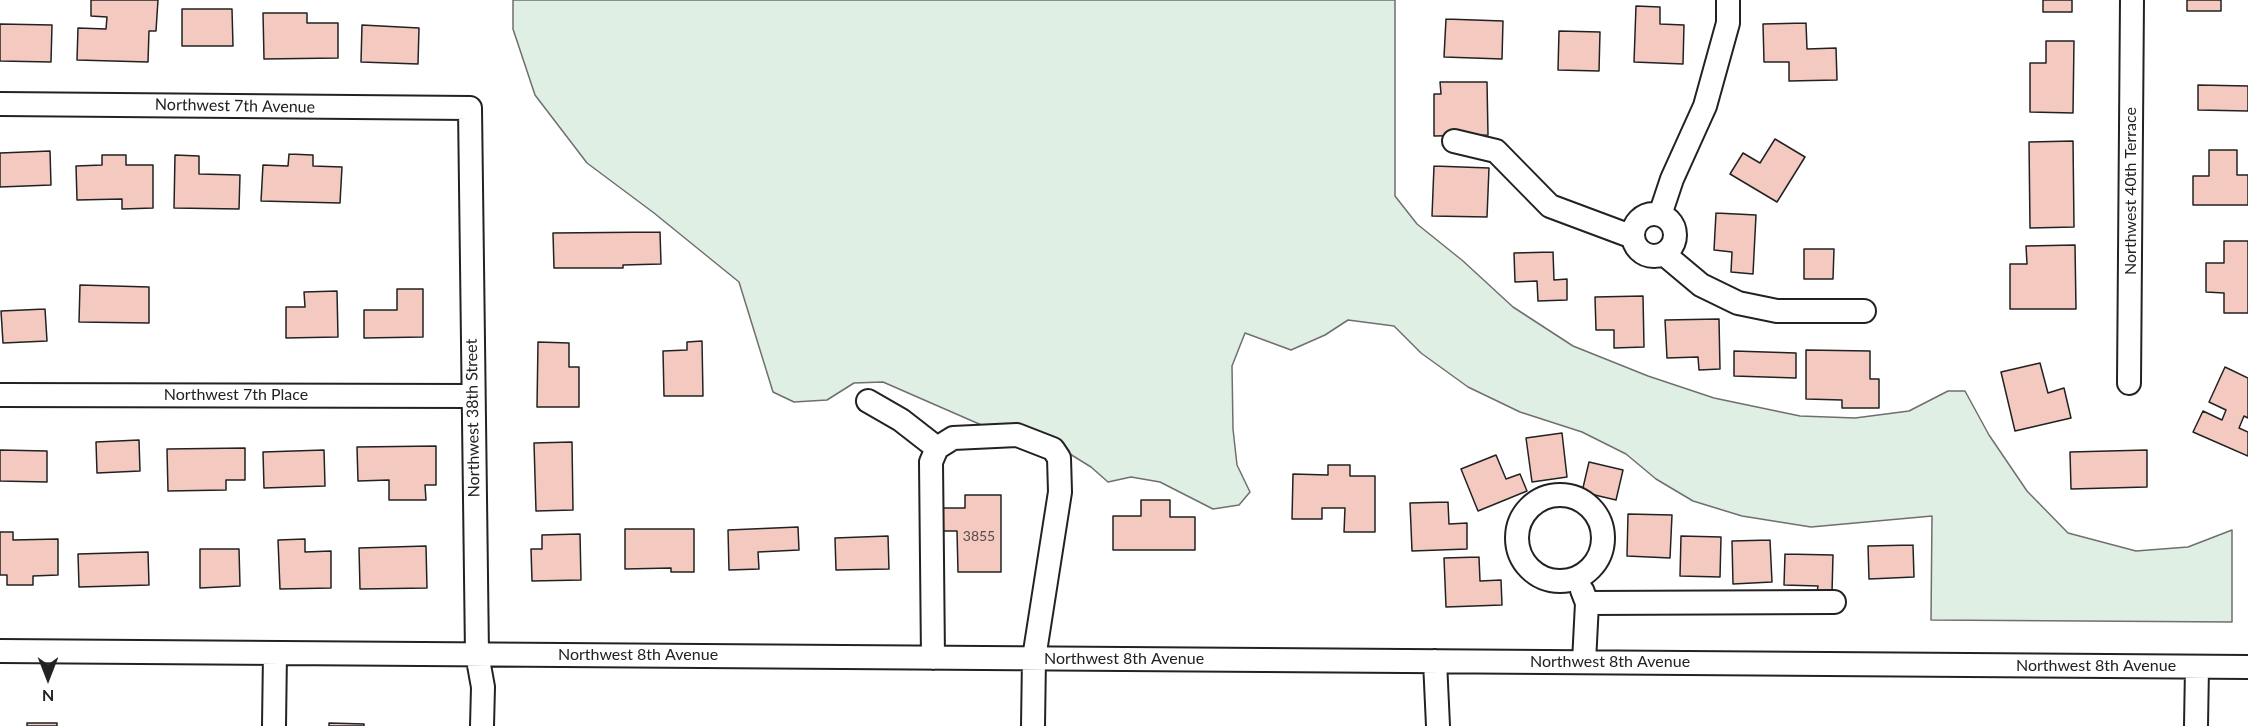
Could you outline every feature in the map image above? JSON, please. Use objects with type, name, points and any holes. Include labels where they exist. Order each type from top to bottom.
[{"type":"street","points":[[1660,215],[1672,179],[1705,106],[1728,23],[1728,0]]},
{"type":"street","name":"Northwest 40th Terrace","points":[[2129,383],[2132,0]]},
{"type":"street","name":"Northwest 7th Avenue","points":[[0,104],[470,108]]},
{"type":"street","name":"Northwest 38th Street","points":[[470,108],[477,654],[483,687],[482,726]]},
{"type":"street","points":[[1454,141],[1496,151],[1551,206],[1633,237]]},
{"type":"street","points":[[1660,215],[1673,225],[1674,241],[1664,254],[1648,255],[1635,245],[1634,229],[1644,216],[1660,215]]},
{"type":"street","points":[[1664,254],[1701,285],[1738,303],[1777,311],[1864,311]]},
{"type":"street","name":"Northwest 7th Place","points":[[0,395],[473,396]]},
{"type":"street","points":[[868,401],[901,420],[937,448]]},
{"type":"street","points":[[933,658],[931,462],[937,448],[953,438],[1017,435],[1053,449],[1059,458],[1060,492],[1034,658],[1033,726]]},
{"type":"street","points":[[1574,580],[1584,593],[1587,603],[1584,662]]},
{"type":"street","points":[[1587,603],[1834,603]]},
{"type":"street","name":"Northwest 8th Avenue","points":[[0,651],[2248,668]]},
{"type":"street","points":[[274,653],[274,726]]},
{"type":"street","points":[[1435,661],[1438,726]]},
{"type":"street","points":[[2196,726],[2197,667]]},
{"type":"green space","points":[[513,0],[1395,0],[1395,196],[1417,224],[1463,261],[1513,307],[1573,346],[1648,376],[1714,398],[1800,416],[1855,418],[1909,411],[1948,391],[1965,391],[1989,435],[2027,491],[2068,533],[2136,551],[2188,547],[2232,530],[2232,622],[1931,620],[1932,516],[1811,527],[1742,516],[1693,501],[1656,479],[1626,454],[1582,432],[1520,412],[1468,387],[1421,353],[1394,326],[1348,320],[1325,335],[1291,350],[1245,333],[1232,366],[1233,429],[1237,465],[1250,492],[1239,505],[1213,509],[1160,482],[1131,477],[1108,482],[1091,467],[1057,446],[986,427],[883,382],[854,383],[827,400],[794,402],[773,392],[739,282],[654,213],[587,163],[535,95],[513,29]]},
{"type":"building","points":[[91,0],[158,0],[156,31],[149,31],[148,62],[77,60],[78,28],[106,29],[107,17],[91,16]]},
{"type":"building","points":[[2043,0],[2072,0],[2072,12],[2043,12]]},
{"type":"building","points":[[2187,0],[2221,0],[2221,11],[2187,11]]},
{"type":"building","points":[[1636,6],[1660,7],[1660,24],[1684,25],[1683,64],[1634,62]]},
{"type":"building","points":[[182,9],[232,9],[233,46],[182,46]]},
{"type":"building","points":[[263,13],[307,13],[307,23],[338,23],[338,58],[264,59]]},
{"type":"building","points":[[1446,19],[1503,21],[1502,59],[1444,57]]},
{"type":"building","points":[[1806,23],[1807,49],[1836,48],[1837,80],[1789,81],[1789,62],[1764,62],[1763,24]]},
{"type":"building","points":[[0,24],[52,25],[51,62],[0,61]]},
{"type":"building","points":[[362,25],[419,28],[418,64],[361,62]]},
{"type":"building","points":[[1559,31],[1600,32],[1599,71],[1558,70]]},
{"type":"building","points":[[2046,41],[2074,41],[2073,113],[2030,112],[2030,63],[2046,63]]},
{"type":"building","points":[[1440,82],[1487,82],[1488,135],[1434,136],[1434,94],[1441,94]]},
{"type":"building","points":[[2198,85],[2248,86],[2248,111],[2198,110]]},
{"type":"building","points":[[1775,139],[1805,157],[1777,202],[1730,174],[1743,153],[1760,163]]},
{"type":"building","points":[[2073,141],[2074,227],[2030,228],[2029,142]]},
{"type":"building","points":[[2209,150],[2237,150],[2237,175],[2248,175],[2248,205],[2193,205],[2193,176],[2209,176]]},
{"type":"building","points":[[50,151],[51,185],[0,187],[0,153]]},
{"type":"building","points":[[289,154],[313,155],[313,166],[342,167],[340,203],[261,201],[263,165],[288,166]]},
{"type":"building","points":[[102,155],[126,155],[126,165],[153,165],[153,208],[122,209],[122,199],[77,200],[76,166],[102,165]]},
{"type":"building","points":[[175,155],[199,156],[199,174],[240,175],[239,209],[174,208]]},
{"type":"building","points":[[1434,166],[1489,168],[1487,217],[1432,216]]},
{"type":"building","points":[[1716,213],[1756,215],[1753,274],[1731,272],[1732,252],[1714,250]]},
{"type":"building","points":[[660,232],[661,264],[623,265],[623,268],[554,268],[553,233]]},
{"type":"building","points":[[2224,241],[2248,241],[2248,313],[2224,313],[2224,293],[2206,292],[2206,263],[2224,263]]},
{"type":"building","points":[[2075,245],[2076,309],[2010,309],[2010,264],[2027,264],[2026,246]]},
{"type":"building","points":[[1804,249],[1834,249],[1833,279],[1804,279]]},
{"type":"building","points":[[1553,252],[1554,280],[1567,279],[1567,300],[1538,301],[1537,281],[1515,282],[1514,253]]},
{"type":"building","points":[[80,285],[149,287],[149,323],[79,322]]},
{"type":"building","points":[[397,289],[423,289],[423,337],[364,338],[364,310],[397,310]]},
{"type":"building","points":[[337,291],[338,337],[286,338],[286,307],[305,307],[304,292]]},
{"type":"building","points":[[1643,296],[1644,347],[1614,348],[1614,330],[1596,330],[1595,297]]},
{"type":"building","points":[[45,309],[47,341],[3,343],[1,311]]},
{"type":"building","points":[[1719,319],[1720,369],[1699,370],[1698,357],[1667,358],[1665,320]]},
{"type":"building","points":[[702,341],[703,396],[664,396],[663,351],[687,350],[687,342]]},
{"type":"building","points":[[538,342],[569,343],[569,367],[579,367],[579,407],[537,407]]},
{"type":"building","points":[[1806,350],[1870,351],[1870,379],[1879,379],[1879,408],[1842,408],[1842,400],[1806,399]]},
{"type":"building","points":[[1734,351],[1796,353],[1796,378],[1734,376]]},
{"type":"building","points":[[2040,363],[2048,393],[2064,388],[2071,418],[2015,431],[2001,372]]},
{"type":"building","points":[[2225,367],[2248,378],[2248,418],[2244,416],[2239,428],[2248,432],[2248,456],[2193,432],[2203,411],[2222,420],[2226,410],[2209,402]]},
{"type":"building","points":[[1562,433],[1567,477],[1532,482],[1526,438]]},
{"type":"building","points":[[139,440],[140,471],[97,473],[96,442]]},
{"type":"building","points":[[572,442],[573,510],[536,511],[534,443]]},
{"type":"building","points":[[436,446],[436,485],[425,485],[426,500],[389,500],[389,480],[358,481],[357,447]]},
{"type":"building","points":[[245,448],[245,480],[226,480],[226,490],[168,491],[167,449]]},
{"type":"building","points":[[0,450],[47,451],[47,482],[0,481]]},
{"type":"building","points":[[324,450],[325,486],[264,488],[263,452]]},
{"type":"building","points":[[2147,450],[2147,487],[2071,489],[2070,452]]},
{"type":"building","points":[[1496,455],[1506,479],[1520,474],[1527,491],[1478,511],[1461,469]]},
{"type":"building","points":[[1589,462],[1623,470],[1616,500],[1582,492]]},
{"type":"building","points":[[1328,465],[1350,465],[1350,476],[1375,476],[1375,532],[1344,532],[1345,508],[1322,508],[1322,519],[1292,519],[1293,474],[1328,475]]},
{"type":"building","points":[[965,495],[1001,495],[1001,572],[958,572],[957,531],[942,531],[942,508],[965,508]]},
{"type":"building","points":[[1141,500],[1170,500],[1170,517],[1195,517],[1195,550],[1113,550],[1113,516],[1141,516]]},
{"type":"building","points":[[1448,502],[1449,524],[1467,523],[1467,549],[1412,551],[1410,503]]},
{"type":"building","points":[[1628,514],[1672,515],[1670,558],[1627,556]]},
{"type":"building","points":[[798,527],[799,550],[758,552],[759,569],[729,570],[728,530]]},
{"type":"building","points":[[625,529],[694,529],[694,572],[671,572],[671,568],[625,569]]},
{"type":"building","points":[[0,532],[13,532],[13,540],[58,539],[58,575],[33,576],[33,585],[7,585],[7,575],[0,575]]},
{"type":"building","points":[[580,534],[581,580],[532,581],[531,549],[542,549],[542,535]]},
{"type":"building","points":[[888,536],[889,569],[836,570],[835,538]]},
{"type":"building","points":[[1681,536],[1721,537],[1720,577],[1680,576]]},
{"type":"building","points":[[305,539],[305,552],[331,551],[331,588],[280,589],[278,540]]},
{"type":"building","points":[[1770,540],[1772,582],[1733,584],[1732,541]]},
{"type":"building","points":[[1913,545],[1914,577],[1869,579],[1868,546]]},
{"type":"building","points":[[426,546],[427,588],[360,589],[359,548]]},
{"type":"building","points":[[200,549],[239,549],[240,586],[200,588]]},
{"type":"building","points":[[148,552],[149,585],[79,587],[78,554]]},
{"type":"building","points":[[1785,554],[1833,555],[1832,593],[1817,592],[1818,586],[1784,585]]},
{"type":"building","points":[[1479,557],[1480,581],[1501,580],[1502,605],[1446,607],[1444,558]]},
{"type":"building","points":[[27,723],[57,723],[57,726],[27,726]]},
{"type":"building","points":[[329,723],[364,724],[364,726],[329,726]]}]
